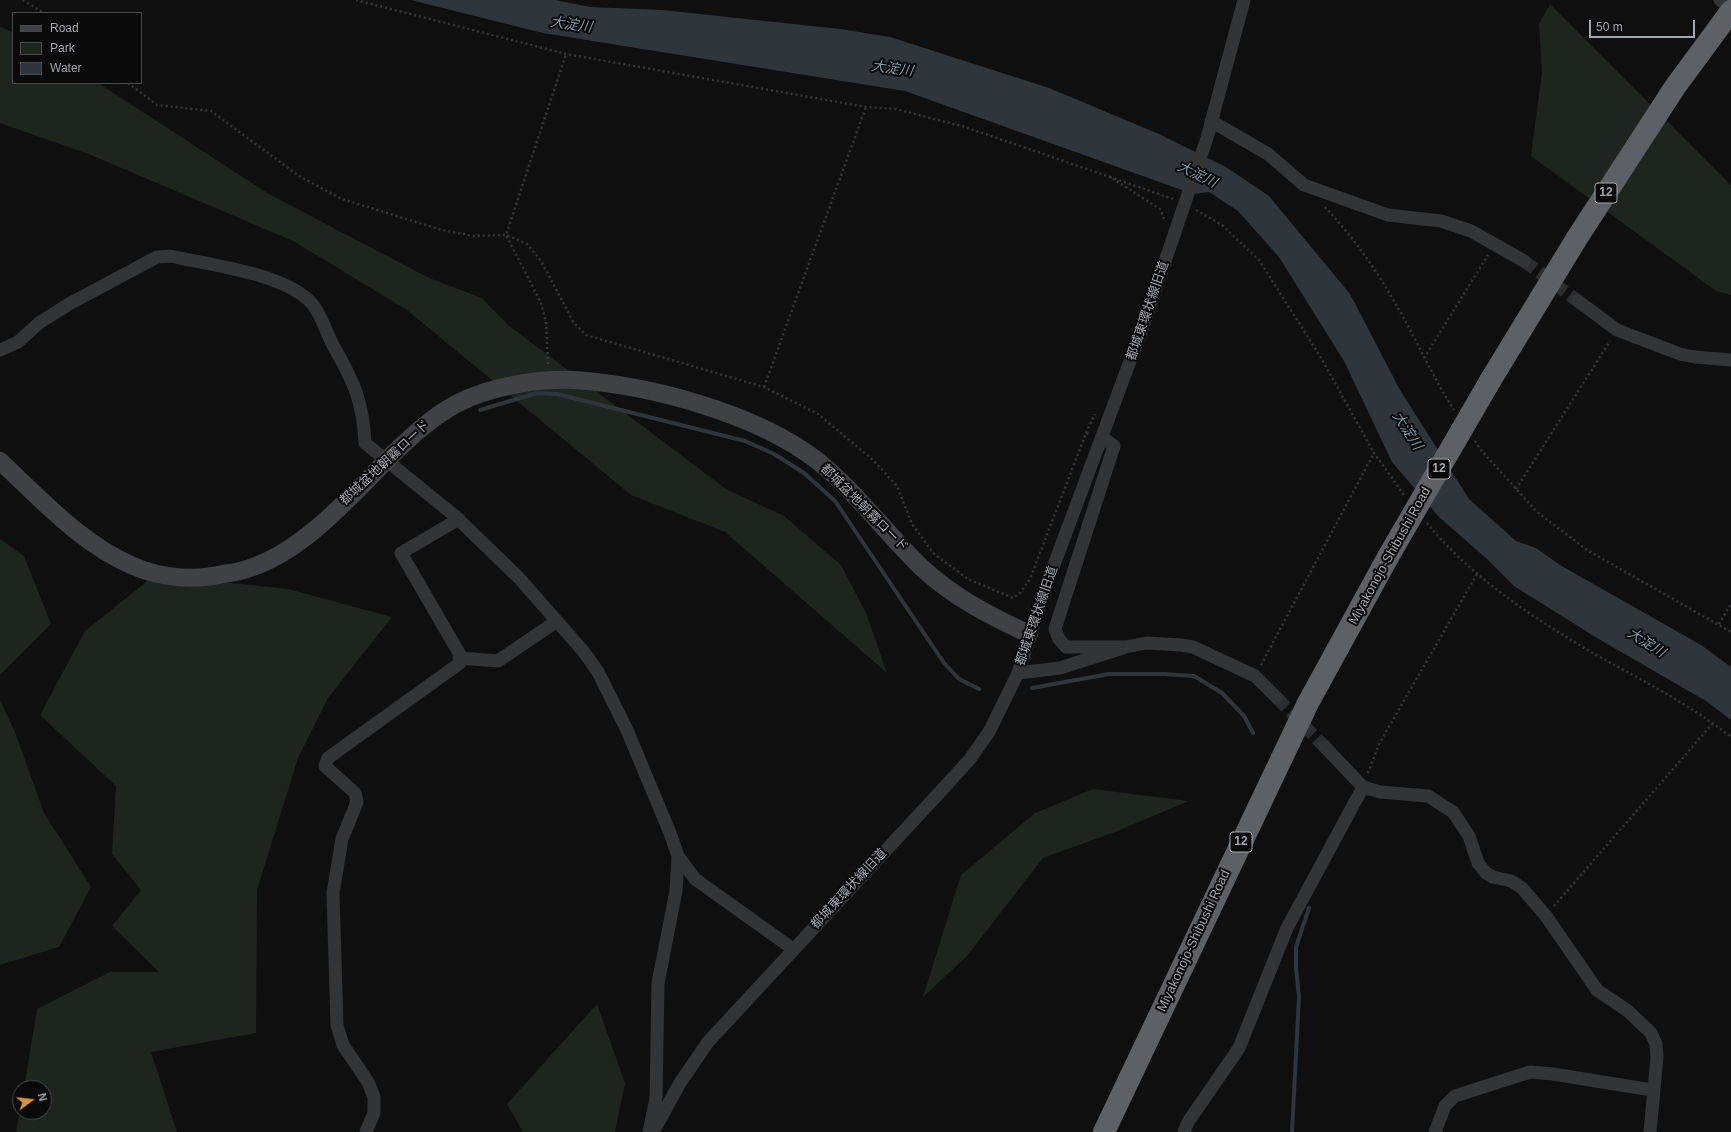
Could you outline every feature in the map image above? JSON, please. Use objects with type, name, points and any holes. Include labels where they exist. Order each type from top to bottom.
[{"type":"highway","name":"Miyakonojo-Shibushi Road","points":[[1104,1132],[1308,703],[1388,557],[1490,381],[1577,238],[1675,86],[1731,11]]},
{"type":"street","name":"都城東環状線旧道","points":[[653,1132],[680,1083],[708,1042],[970,759],[988,732],[1018,673],[1070,520],[1103,438],[1207,138],[1244,0]]},
{"type":"street","points":[[1720,0],[1731,8]]},
{"type":"street","points":[[1211,121],[1268,154],[1304,185],[1388,215],[1441,221],[1471,231],[1524,261]]},
{"type":"street","points":[[0,350],[18,342],[39,323],[69,304],[157,257],[170,256],[252,274],[280,283],[306,298],[319,316],[359,397],[363,412],[365,444],[459,519],[519,578],[584,652],[598,672],[627,730],[670,833],[678,856],[695,879],[793,949]]},
{"type":"street","points":[[1578,301],[1617,330],[1680,354],[1695,357],[1731,360]]},
{"type":"street","name":"都城盆地朝霧ロード","points":[[0,461],[74,528],[99,548],[134,567],[158,574],[182,577],[210,577],[248,569],[297,543],[323,521],[420,428],[457,403],[521,383],[548,380],[573,380],[618,386],[672,397],[721,410],[772,432],[818,461],[846,486],[921,566],[953,594],[990,616],[1030,634]]},
{"type":"street","points":[[1103,438],[1114,446],[1055,629],[1059,639],[1066,647],[1126,647]]},
{"type":"street","points":[[366,1132],[374,1113],[374,1097],[368,1082],[343,1045],[337,1025],[333,901],[342,839],[357,802],[355,793],[325,766],[328,758],[460,663],[459,653],[401,553],[459,519]]},
{"type":"street","points":[[459,658],[498,661],[556,621]]},
{"type":"street","points":[[1018,673],[1060,668],[1126,647],[1146,643],[1181,644],[1193,647],[1256,676],[1276,698]]},
{"type":"street","points":[[1325,747],[1363,788],[1380,792],[1428,796],[1443,804],[1453,812],[1469,836],[1478,863],[1486,873],[1493,877],[1511,881],[1522,888],[1546,916],[1596,990],[1628,1011],[1651,1033],[1656,1044],[1657,1057],[1652,1090],[1650,1132]]},
{"type":"street","points":[[1184,1132],[1188,1122],[1239,1048],[1287,928],[1363,788]]},
{"type":"street","points":[[649,1132],[656,1098],[658,983],[676,891],[678,856]]},
{"type":"street","points":[[1435,1132],[1444,1106],[1455,1096],[1530,1072],[1553,1074],[1652,1090]]},
{"type":"path","points":[[23,0],[42,12]]},
{"type":"path","points":[[356,0],[566,54],[866,107],[896,109],[965,127],[1185,202],[1222,226],[1258,260],[1320,356],[1374,453],[1256,676]]},
{"type":"path","points":[[548,380],[546,322],[541,303],[506,235],[566,54]]},
{"type":"path","points":[[129,84],[157,105],[211,111],[299,176],[342,198],[442,230],[473,236],[506,235],[527,244],[541,261],[574,323],[586,334],[764,387],[818,414],[873,460],[897,486],[912,524],[934,553],[968,579],[1013,598],[1020,593],[1030,579],[1086,433],[1103,438]]},
{"type":"path","points":[[764,387],[866,107]]},
{"type":"path","points":[[1110,177],[1160,210],[1164,217],[1164,224]]},
{"type":"path","points":[[1323,205],[1338,221],[1367,259],[1395,303],[1441,390],[1457,414]]},
{"type":"path","points":[[1424,358],[1494,244]]},
{"type":"path","points":[[1516,490],[1617,330]]},
{"type":"path","points":[[1473,438],[1481,450],[1537,512],[1587,550],[1731,632]]},
{"type":"path","points":[[1363,788],[1379,744],[1476,574],[1532,616],[1685,705],[1713,723],[1731,737]]},
{"type":"path","points":[[1719,624],[1731,604]]},
{"type":"path","points":[[1546,916],[1713,723]]},
{"type":"green space","points":[[1550,4],[1731,185],[1731,295],[1716,291],[1531,156],[1542,72],[1539,24]]},
{"type":"green space","points":[[0,26],[12,32],[12,84],[100,84],[269,194],[429,278],[482,298],[508,325],[726,489],[784,516],[841,565],[866,613],[887,673],[725,532],[631,495],[407,310],[293,241],[91,155],[0,123]]},
{"type":"green space","points":[[0,539],[24,556],[51,624],[0,675]]},
{"type":"green space","points":[[155,575],[288,589],[392,617],[328,698],[298,758],[257,890],[256,1033],[151,1052],[177,1132],[16,1132],[18,1120],[52,1120],[52,1080],[25,1080],[37,1009],[110,972],[159,972],[112,926],[141,890],[112,854],[116,786],[40,715],[85,631]]},
{"type":"green space","points":[[0,700],[15,732],[44,813],[91,887],[59,947],[0,965]]},
{"type":"green space","points":[[1093,789],[1189,801],[1115,832],[1043,858],[967,956],[923,997],[961,875],[1035,813]]},
{"type":"green space","points":[[597,1004],[625,1083],[615,1132],[523,1132],[507,1104]]},
{"type":"water","name":"大淀川","points":[[411,0],[555,0],[590,7],[662,10],[840,29],[890,37],[1049,88],[1159,134],[1226,167],[1269,196],[1350,294],[1400,390],[1469,499],[1516,541],[1536,548],[1560,565],[1701,645],[1731,667],[1731,720],[1706,701],[1597,638],[1514,586],[1487,559],[1439,517],[1392,462],[1344,361],[1279,257],[1238,211],[1209,192],[1193,194],[905,91],[543,33]]},
{"type":"waterway","points":[[480,410],[537,393],[557,394],[745,441],[774,454],[804,473],[835,501],[944,663],[959,679],[979,689]]},
{"type":"waterway","points":[[1032,688],[1109,674],[1164,674],[1194,676],[1222,693],[1244,716],[1253,733]]},
{"type":"waterway","points":[[1292,1132],[1299,997],[1296,968],[1296,947],[1309,908]]},
{"type":"tunnel","points":[[1524,261],[1578,301]]},
{"type":"tunnel","points":[[1277,698],[1325,747]]}]
